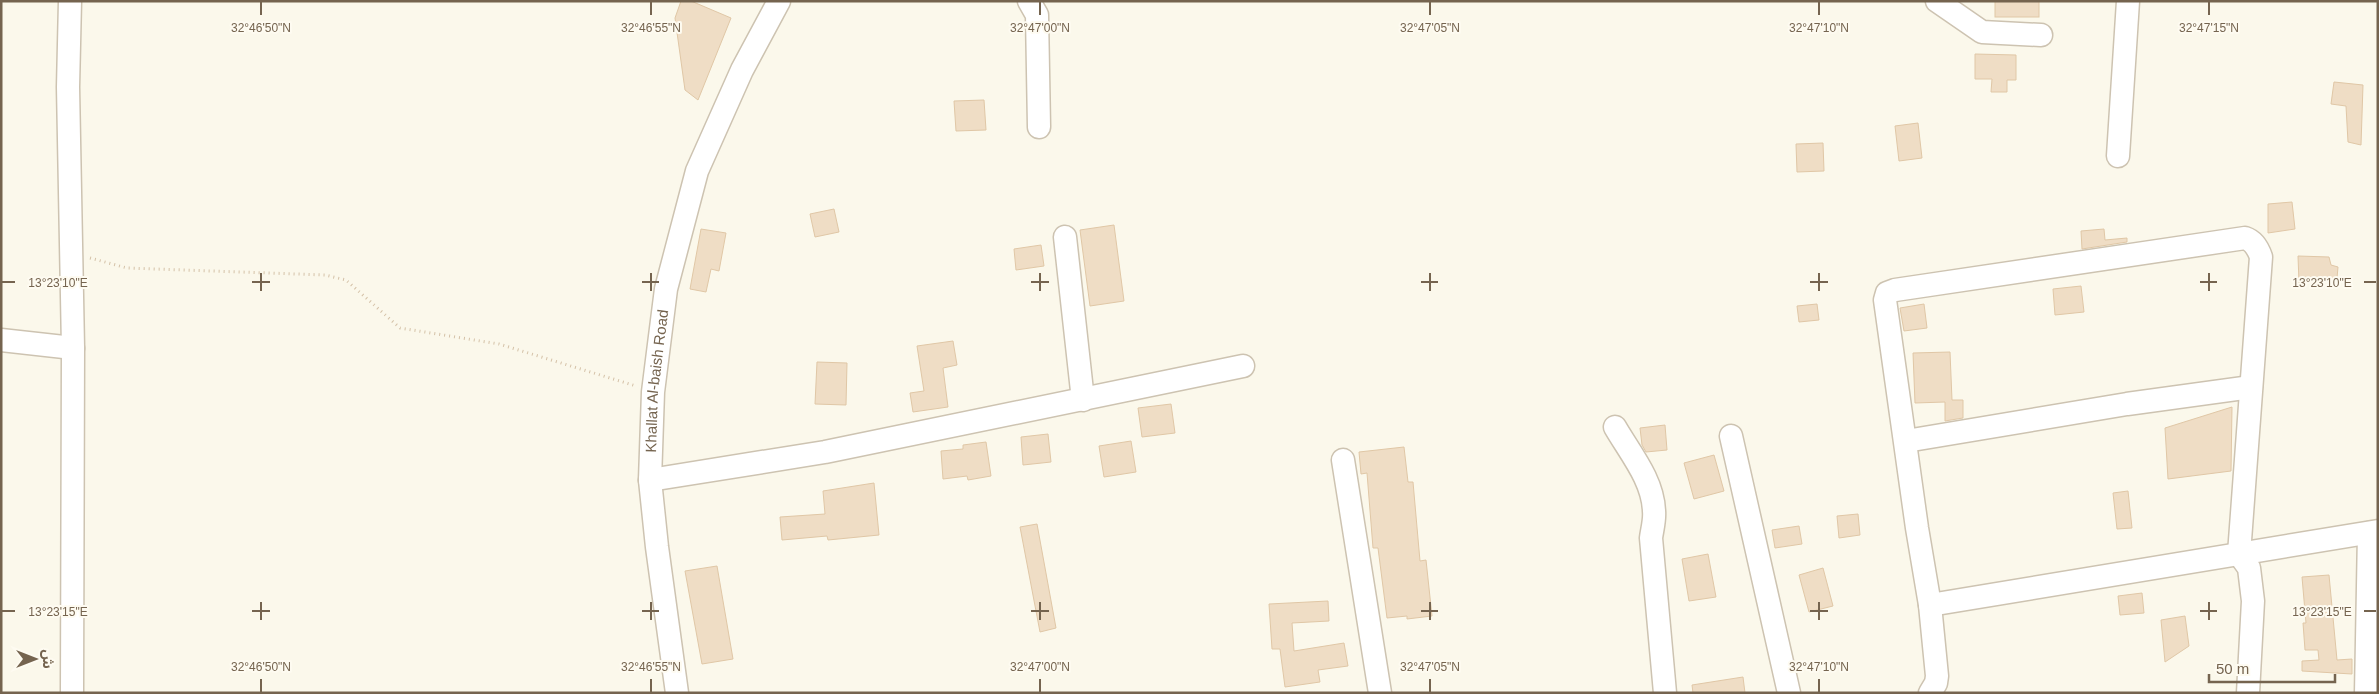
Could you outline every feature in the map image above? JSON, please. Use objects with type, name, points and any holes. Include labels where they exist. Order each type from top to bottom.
[{"type":"street","points":[[70,1],[68,87],[73,254],[72,693]]},
{"type":"street","name":"Khallat Al-baish Road","points":[[677,693],[650,480],[654,392],[666,289],[697,171],[742,70],[780,1]]},
{"type":"street","points":[[1029,1],[1037,15],[1039,127]]},
{"type":"street","points":[[1937,1],[1982,32],[2040,35]]},
{"type":"street","points":[[2118,156],[2128,1]]},
{"type":"street","points":[[1065,237],[1082,400]]},
{"type":"street","points":[[1930,693],[1936,683],[1937,676],[1930,605],[1917,528],[1885,300],[1887,293],[1895,290],[2245,238],[2251,240],[2261,257],[2239,554],[2250,568],[2253,601],[2248,693]]},
{"type":"street","points":[[1,340],[73,348]]},
{"type":"street","points":[[650,480],[825,452],[1243,366]]},
{"type":"street","points":[[1906,441],[2127,404],[2251,387]]},
{"type":"street","points":[[1615,427],[1646,480],[1653,497],[1654,513],[1651,538],[1665,693]]},
{"type":"street","points":[[1732,436],[1789,693]]},
{"type":"street","points":[[1343,460],[1380,693]]},
{"type":"street","points":[[1930,605],[2374,532],[2366,693]]},
{"type":"path","points":[[73,254],[127,268],[325,275],[346,280],[400,328],[499,344],[654,392]]},
{"type":"building","points":[[681,1],[691,1],[731,18],[698,100],[685,90],[675,18]]},
{"type":"building","points":[[1995,1],[2039,1],[2039,17],[1995,17]]},
{"type":"building","points":[[1975,54],[2016,55],[2016,80],[2007,80],[2007,92],[1991,92],[1992,79],[1975,79]]},
{"type":"building","points":[[2334,82],[2363,85],[2361,145],[2348,142],[2346,106],[2331,104]]},
{"type":"building","points":[[984,100],[986,130],[956,131],[954,101]]},
{"type":"building","points":[[1918,123],[1922,158],[1899,161],[1895,126]]},
{"type":"building","points":[[1823,143],[1824,171],[1797,172],[1796,144]]},
{"type":"building","points":[[2292,202],[2295,229],[2268,233],[2268,204]]},
{"type":"building","points":[[834,209],[839,232],[815,237],[810,214]]},
{"type":"building","points":[[1114,225],[1124,301],[1090,306],[1080,230]]},
{"type":"building","points":[[701,229],[726,233],[719,271],[711,269],[706,292],[690,289]]},
{"type":"building","points":[[2104,229],[2105,240],[2127,238],[2127,242],[2082,249],[2081,231]]},
{"type":"building","points":[[1041,245],[1044,266],[1016,270],[1014,249]]},
{"type":"building","points":[[2298,256],[2329,257],[2331,265],[2338,267],[2337,278],[2299,283]]},
{"type":"building","points":[[2081,286],[2084,312],[2055,315],[2053,289]]},
{"type":"building","points":[[1817,304],[1819,320],[1799,322],[1797,306]]},
{"type":"building","points":[[1924,304],[1927,328],[1904,331],[1900,308]]},
{"type":"building","points":[[953,341],[957,365],[943,368],[948,407],[913,412],[910,393],[924,391],[917,346]]},
{"type":"building","points":[[1950,352],[1952,400],[1963,400],[1963,418],[1945,421],[1945,402],[1915,403],[1913,353]]},
{"type":"building","points":[[817,362],[847,363],[846,405],[815,404]]},
{"type":"building","points":[[1171,404],[1175,433],[1142,437],[1138,408]]},
{"type":"building","points":[[2232,407],[2231,471],[2168,479],[2165,428]]},
{"type":"building","points":[[1665,425],[1667,450],[1646,452],[1642,445],[1640,428]]},
{"type":"building","points":[[1048,434],[1051,462],[1023,465],[1021,437]]},
{"type":"building","points":[[1131,441],[1136,472],[1104,477],[1099,446]]},
{"type":"building","points":[[986,442],[991,476],[968,480],[967,476],[943,479],[941,451],[963,449],[963,445]]},
{"type":"building","points":[[1404,447],[1408,482],[1413,482],[1420,561],[1426,560],[1432,616],[1407,619],[1407,616],[1387,618],[1378,548],[1373,548],[1367,473],[1361,474],[1359,452]]},
{"type":"building","points":[[1714,455],[1724,491],[1694,499],[1684,463]]},
{"type":"building","points":[[874,483],[879,535],[828,540],[827,536],[782,540],[780,517],[825,514],[823,491]]},
{"type":"building","points":[[2128,491],[2132,528],[2117,529],[2113,493]]},
{"type":"building","points":[[1858,514],[1860,535],[1839,538],[1837,516]]},
{"type":"building","points":[[1037,524],[1056,628],[1040,632],[1020,527]]},
{"type":"building","points":[[1799,526],[1802,544],[1775,548],[1772,530]]},
{"type":"building","points":[[1708,554],[1716,597],[1689,601],[1682,559]]},
{"type":"building","points":[[717,566],[733,659],[702,664],[685,571]]},
{"type":"building","points":[[1823,568],[1833,606],[1809,612],[1799,575]]},
{"type":"building","points":[[2329,575],[2337,660],[2352,659],[2352,674],[2302,671],[2302,661],[2319,660],[2318,650],[2305,650],[2303,623],[2306,623],[2302,577]]},
{"type":"building","points":[[2142,593],[2144,613],[2120,615],[2118,596]]},
{"type":"building","points":[[1328,601],[1329,621],[1292,623],[1294,651],[1344,643],[1348,666],[1318,670],[1320,682],[1285,687],[1280,649],[1272,649],[1269,604]]},
{"type":"building","points":[[2185,616],[2189,646],[2165,662],[2161,620]]},
{"type":"building","points":[[1743,677],[1745,693],[1693,693],[1692,685]]}]
